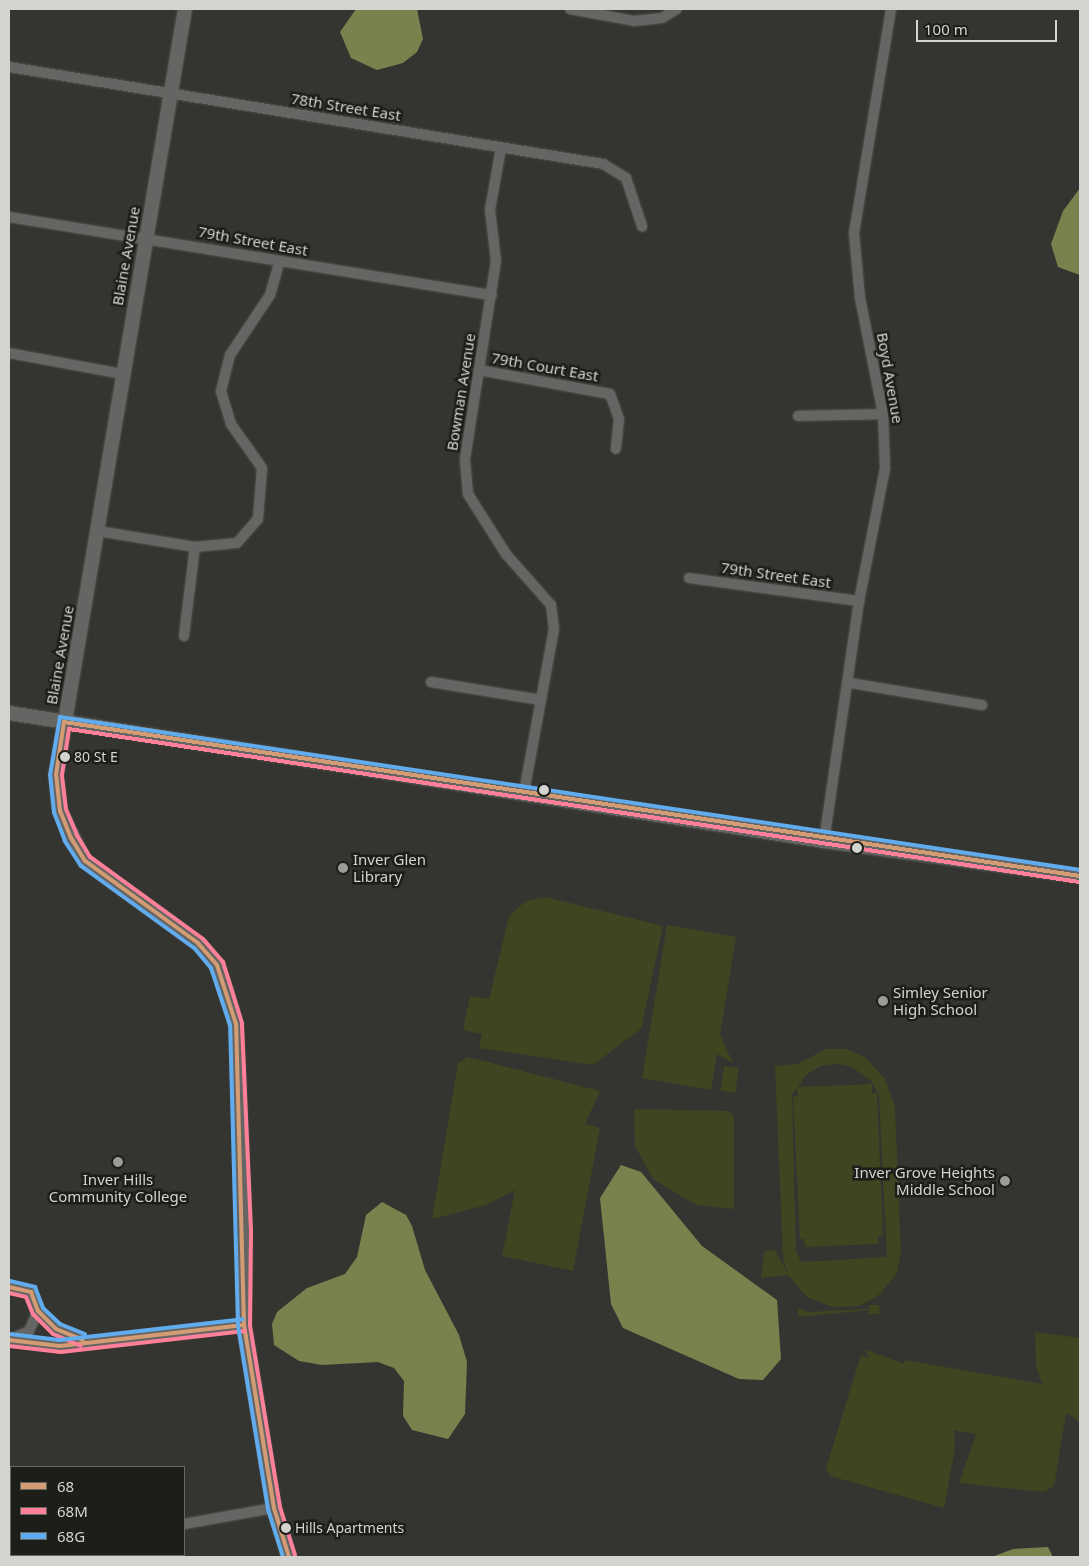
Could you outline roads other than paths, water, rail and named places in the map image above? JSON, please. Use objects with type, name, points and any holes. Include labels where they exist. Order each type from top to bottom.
[{"type":"street","name":"Blaine Avenue","points":[[185,9],[122,374],[98,531],[56,775],[60,811],[71,838],[85,861],[198,944],[217,965],[226,990],[236,1024],[245,1231],[244,1325],[274,1508],[289,1557]]},
{"type":"street","points":[[570,9],[634,21],[662,18],[678,9]]},
{"type":"street","name":"Boyd Avenue","points":[[824,841],[850,683],[859,601],[885,468],[883,414],[860,298],[854,233],[891,9]]},
{"type":"street","name":"78th Street East","points":[[9,68],[603,164],[626,178],[642,226]]},
{"type":"street","name":"Bowman Avenue","points":[[501,148],[490,210],[496,261],[465,460],[468,494],[506,554],[551,605],[554,629],[524,792]]},
{"type":"street","name":"79th Street East","points":[[9,217],[146,237],[280,261],[492,295]]},
{"type":"street","points":[[98,531],[195,547],[237,543],[258,519],[262,468],[231,424],[221,391],[230,355],[270,295],[280,261]]},
{"type":"street","points":[[9,353],[122,374]]},
{"type":"street","name":"79th Court East","points":[[479,370],[610,394],[619,419],[616,449]]},
{"type":"street","points":[[798,416],[883,414]]},
{"type":"street","points":[[184,636],[195,547]]},
{"type":"street","name":"79th Street East","points":[[689,578],[859,601]]},
{"type":"street","points":[[430,682],[542,700]]},
{"type":"street","points":[[850,683],[982,705]]},
{"type":"street","points":[[9,713],[524,792],[824,841],[1080,876]]},
{"type":"street","points":[[9,1287],[32,1292],[38,1311],[56,1329],[83,1340]]},
{"type":"street","points":[[9,1340],[28,1331],[38,1311]]},
{"type":"street","points":[[9,1340],[36,1346],[244,1325]]},
{"type":"street","points":[[185,1524],[274,1508]]},
{"type":"place","name":"80 St E","points":[[65,757]]},
{"type":"place","name":"Inver Glen Library","points":[[343,868]]},
{"type":"place","name":"Simley Senior High School","points":[[883,1001]]},
{"type":"place","name":"Inver Hills Community College","points":[[118,1162]]},
{"type":"place","name":"Inver Grove Heights Middle School","points":[[1005,1181]]},
{"type":"place","name":"Hills Apartments","points":[[286,1528]]}]
